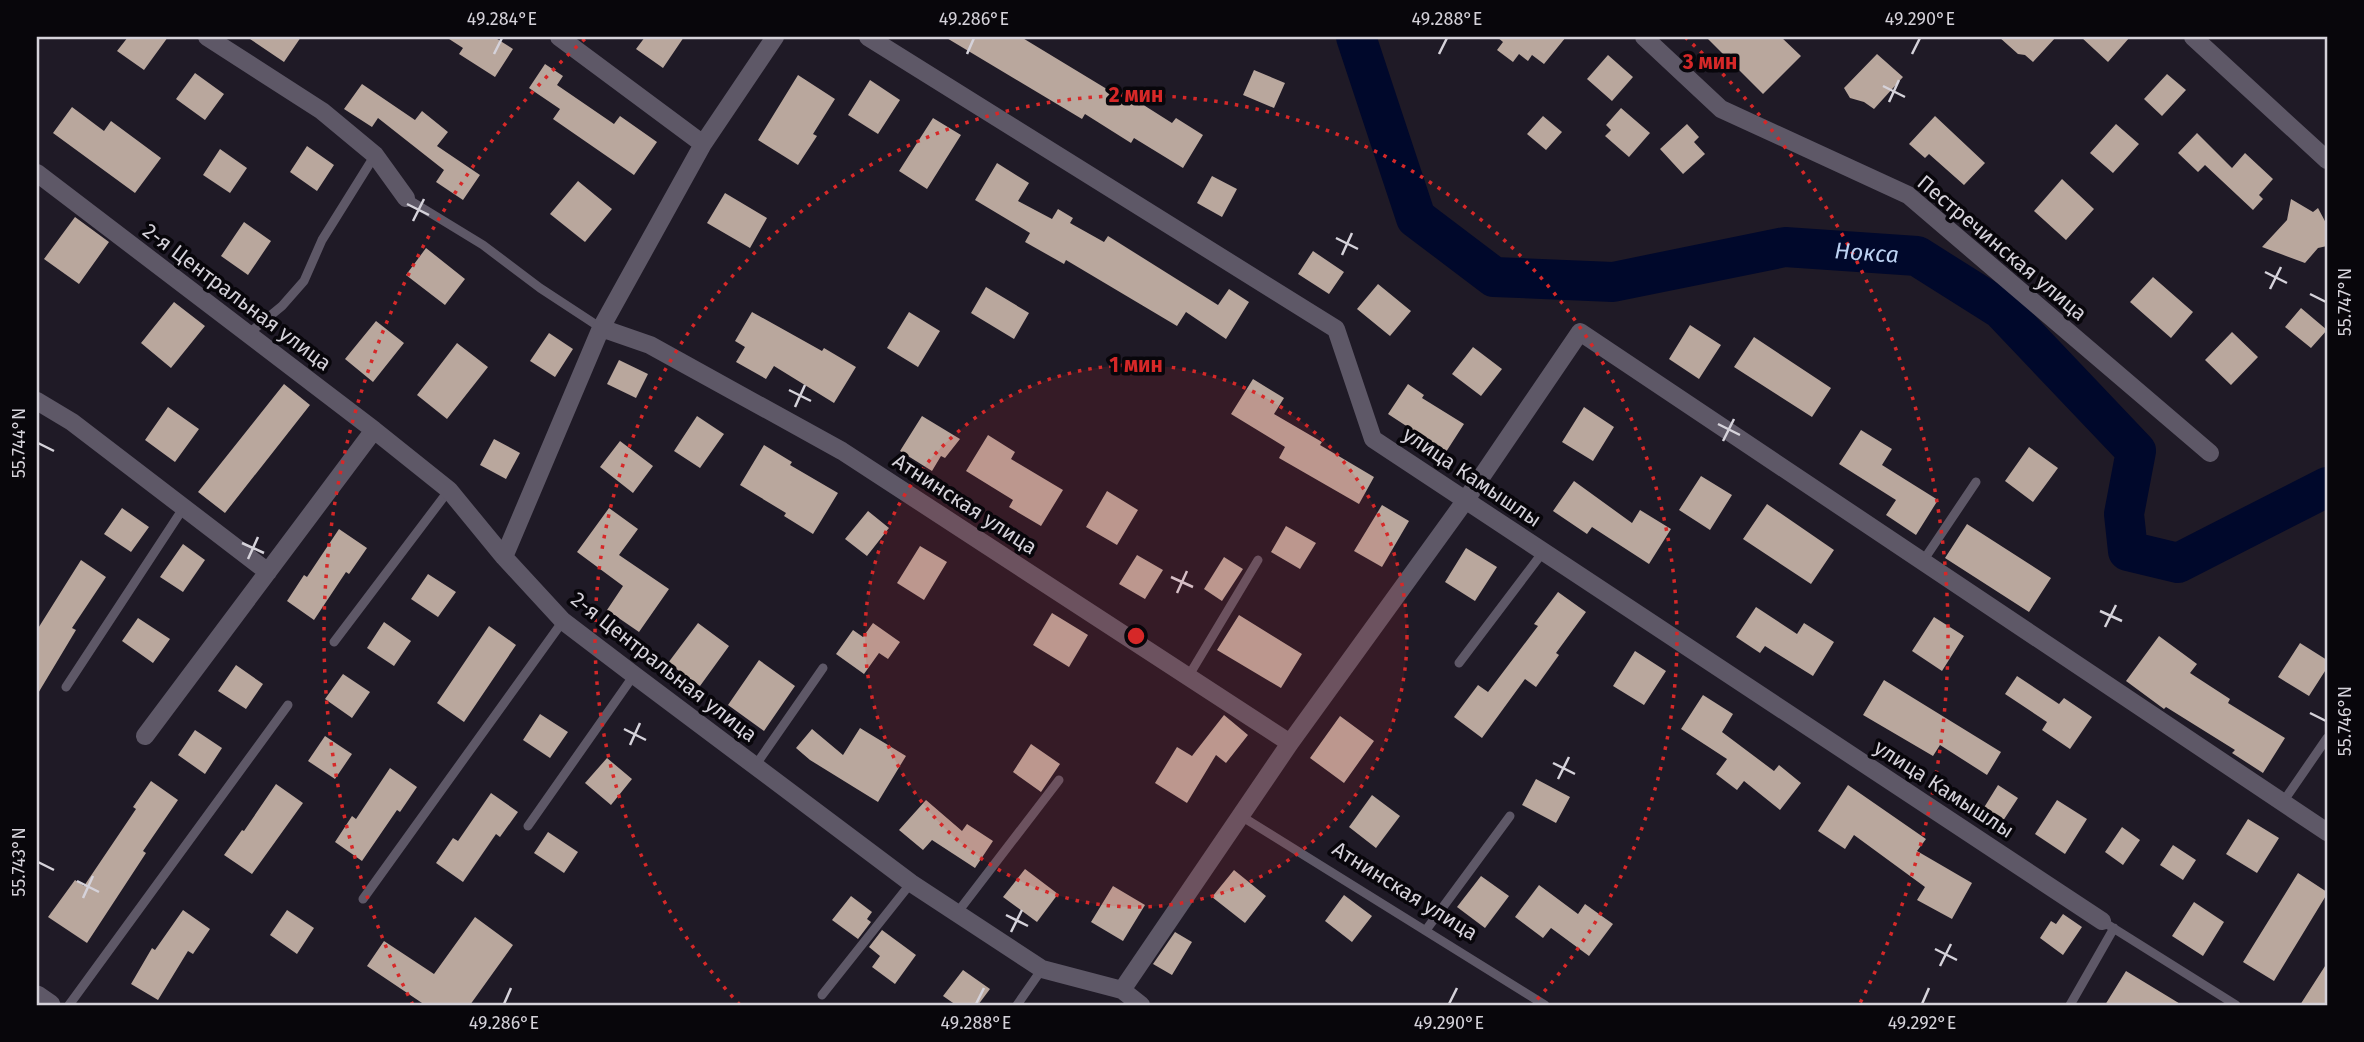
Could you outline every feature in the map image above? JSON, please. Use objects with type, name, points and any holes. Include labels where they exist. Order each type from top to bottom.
[{"type":"street","points":[[207,37],[322,111],[375,155],[406,198]]},
{"type":"street","points":[[559,37],[703,144]]},
{"type":"street","points":[[504,557],[601,328],[703,144],[775,37]]},
{"type":"street","name":"улица Камышлы","points":[[868,37],[1336,329],[1373,439],[2108,924]]},
{"type":"street","name":"Пестречинская улица","points":[[1644,37],[1721,109],[1908,195],[2210,453]]},
{"type":"street","points":[[2193,37],[2327,160]]},
{"type":"street","name":"2-я Центральная улица","points":[[37,173],[449,490],[504,557],[563,621],[634,675],[911,883],[1042,969],[1122,990],[1141,1005]]},
{"type":"street","name":"Атнинская улица","points":[[601,328],[650,345],[842,451],[1290,743]]},
{"type":"street","points":[[1122,990],[1290,743],[1465,501],[1580,332],[2327,832]]},
{"type":"street","points":[[37,401],[72,422],[268,572]]},
{"type":"street","points":[[145,736],[374,430]]},
{"type":"street","points":[[37,996],[50,1005]]},
{"type":"lane","points":[[248,334],[282,306],[304,281],[322,240],[375,155]]},
{"type":"lane","points":[[406,198],[483,245],[540,288],[601,328]]},
{"type":"lane","points":[[1923,561],[1976,482]]},
{"type":"lane","points":[[334,642],[449,490]]},
{"type":"lane","points":[[66,687],[185,506]]},
{"type":"lane","points":[[1459,663],[1543,552]]},
{"type":"lane","points":[[1188,677],[1258,560]]},
{"type":"lane","points":[[363,899],[563,621]]},
{"type":"lane","points":[[755,766],[823,668]]},
{"type":"lane","points":[[528,826],[634,675]]},
{"type":"lane","points":[[69,1005],[288,705]]},
{"type":"lane","points":[[2283,802],[2327,738]]},
{"type":"lane","points":[[957,913],[1059,780]]},
{"type":"lane","name":"Атнинская улица","points":[[1241,816],[1545,1005]]},
{"type":"lane","points":[[1426,930],[1510,816]]},
{"type":"lane","points":[[822,995],[911,883]]},
{"type":"lane","points":[[2070,1005],[2108,924],[2236,1005]]},
{"type":"lane","points":[[1017,1005],[1042,969]]},
{"type":"building","points":[[128,37],[168,37],[144,70],[117,51]]},
{"type":"building","points":[[247,37],[301,37],[284,62]]},
{"type":"building","points":[[446,37],[494,37],[513,49],[495,77],[459,54],[463,48]]},
{"type":"building","points":[[645,37],[684,37],[663,68],[636,49]]},
{"type":"building","points":[[945,37],[1021,37],[1120,97],[1123,92],[1172,123],[1176,118],[1203,135],[1183,168],[1134,138],[1131,143],[1085,114],[1082,119]]},
{"type":"building","points":[[1497,37],[1566,37],[1544,64],[1532,55],[1528,61],[1519,54],[1513,62],[1497,50],[1503,42]]},
{"type":"building","points":[[1706,37],[1781,37],[1801,56],[1763,94]]},
{"type":"building","points":[[1999,37],[2056,37],[2033,62],[2025,55],[2018,54]]},
{"type":"building","points":[[2081,37],[2130,37],[2108,62]]},
{"type":"building","points":[[1877,54],[1903,77],[1874,109],[1864,102],[1850,98],[1844,88]]},
{"type":"building","points":[[1608,55],[1633,77],[1612,101],[1587,79]]},
{"type":"building","points":[[545,64],[563,76],[557,85],[614,124],[620,116],[657,142],[634,175],[553,119],[560,109],[529,88]]},
{"type":"building","points":[[1254,70],[1285,83],[1274,108],[1243,95]]},
{"type":"building","points":[[195,73],[224,94],[205,120],[176,99]]},
{"type":"building","points":[[2167,74],[2186,90],[2162,116],[2144,99]]},
{"type":"building","points":[[798,75],[835,99],[813,134],[817,136],[798,165],[758,140]]},
{"type":"building","points":[[870,80],[900,100],[878,134],[848,115]]},
{"type":"building","points":[[362,84],[415,120],[422,111],[448,132],[437,146],[480,175],[463,200],[436,182],[444,170],[378,118],[372,127],[344,109]]},
{"type":"building","points":[[72,107],[104,131],[111,121],[161,158],[135,193],[53,133]]},
{"type":"building","points":[[1621,108],[1650,133],[1629,157],[1605,136],[1611,130],[1606,125]]},
{"type":"building","points":[[1543,116],[1562,132],[1546,150],[1527,134]]},
{"type":"building","points":[[1935,116],[1985,163],[1964,185],[1929,154],[1925,158],[1909,144]]},
{"type":"building","points":[[933,118],[961,135],[927,189],[899,171]]},
{"type":"building","points":[[1687,124],[1699,137],[1694,142],[1705,154],[1683,174],[1660,149]]},
{"type":"building","points":[[2116,124],[2139,144],[2113,173],[2090,153]]},
{"type":"building","points":[[2197,133],[2232,168],[2245,153],[2273,179],[2259,195],[2263,199],[2253,210],[2205,165],[2198,172],[2178,153]]},
{"type":"building","points":[[307,146],[334,165],[317,191],[290,172]]},
{"type":"building","points":[[220,149],[247,168],[230,193],[203,175]]},
{"type":"building","points":[[997,163],[1029,183],[1018,201],[1052,219],[1058,209],[1073,218],[1070,223],[1104,242],[1108,236],[1218,305],[1229,289],[1249,302],[1226,339],[1186,312],[1177,326],[1066,260],[1064,264],[1025,242],[1030,233],[975,200]]},
{"type":"building","points":[[1212,176],[1237,189],[1222,217],[1197,203]]},
{"type":"building","points":[[2062,179],[2094,209],[2066,240],[2034,211]]},
{"type":"building","points":[[578,181],[612,209],[585,242],[550,214]]},
{"type":"building","points":[[725,193],[767,218],[750,248],[707,223]]},
{"type":"building","points":[[2291,199],[2313,212],[2318,208],[2327,225],[2327,246],[2318,248],[2305,263],[2262,247],[2287,220]]},
{"type":"building","points":[[75,217],[109,242],[79,284],[44,259]]},
{"type":"building","points":[[244,222],[271,241],[248,275],[221,256]]},
{"type":"building","points":[[426,248],[465,279],[445,305],[406,275]]},
{"type":"building","points":[[1313,251],[1344,272],[1329,294],[1298,274]]},
{"type":"building","points":[[2153,277],[2193,312],[2171,338],[2130,302]]},
{"type":"building","points":[[1378,284],[1411,311],[1390,336],[1357,309]]},
{"type":"building","points":[[986,287],[1029,313],[1014,339],[971,313]]},
{"type":"building","points":[[174,302],[205,326],[171,368],[141,343]]},
{"type":"building","points":[[2301,308],[2327,330],[2311,348],[2285,327]]},
{"type":"building","points":[[752,312],[856,367],[834,403],[774,366],[766,379],[736,362],[745,347],[735,341]]},
{"type":"building","points":[[909,312],[940,331],[918,367],[887,348]]},
{"type":"building","points":[[376,321],[404,343],[373,382],[345,359]]},
{"type":"building","points":[[1690,325],[1721,345],[1699,379],[1669,359]]},
{"type":"building","points":[[2232,332],[2258,357],[2231,385],[2205,360]]},
{"type":"building","points":[[549,333],[573,349],[555,377],[530,361]]},
{"type":"building","points":[[1754,337],[1831,388],[1812,417],[1734,367]]},
{"type":"building","points":[[457,343],[488,367],[447,419],[417,395]]},
{"type":"building","points":[[1473,347],[1502,369],[1481,396],[1452,374]]},
{"type":"building","points":[[619,360],[648,374],[636,398],[607,384]]},
{"type":"building","points":[[1253,379],[1284,398],[1274,414],[1374,477],[1359,504],[1279,458],[1285,447],[1231,414]]},
{"type":"building","points":[[284,384],[310,405],[225,513],[198,492]]},
{"type":"building","points":[[1408,384],[1424,395],[1422,398],[1464,424],[1446,452],[1388,414]]},
{"type":"building","points":[[168,407],[199,429],[175,462],[145,440]]},
{"type":"building","points":[[1584,407],[1614,427],[1593,461],[1562,442]]},
{"type":"building","points":[[697,416],[724,434],[700,468],[674,451]]},
{"type":"building","points":[[922,416],[960,439],[945,458],[941,456],[932,471],[900,451]]},
{"type":"building","points":[[1861,430],[1892,449],[1882,465],[1938,500],[1916,535],[1886,515],[1896,500],[1839,464]]},
{"type":"building","points":[[988,435],[1015,452],[1011,459],[1063,490],[1041,526],[1009,507],[1013,500],[966,471]]},
{"type":"building","points":[[494,439],[520,453],[506,479],[480,465]]},
{"type":"building","points":[[620,441],[653,466],[633,493],[600,467]]},
{"type":"building","points":[[764,445],[792,462],[790,465],[838,493],[813,534],[784,516],[786,513],[740,485]]},
{"type":"building","points":[[2029,447],[2058,468],[2033,502],[2005,481]]},
{"type":"building","points":[[1701,476],[1732,495],[1710,530],[1679,510]]},
{"type":"building","points":[[1574,481],[1632,523],[1640,510],[1671,529],[1649,564],[1592,527],[1587,534],[1553,511]]},
{"type":"building","points":[[1107,491],[1138,510],[1117,545],[1086,527]]},
{"type":"building","points":[[1767,504],[1834,550],[1811,584],[1743,539]]},
{"type":"building","points":[[1382,505],[1409,521],[1382,567],[1354,551]]},
{"type":"building","points":[[122,508],[149,527],[131,552],[104,534]]},
{"type":"building","points":[[609,508],[638,529],[619,555],[669,589],[639,632],[607,610],[623,586],[577,552]]},
{"type":"building","points":[[868,511],[889,528],[867,556],[845,539]]},
{"type":"building","points":[[1967,524],[2051,578],[2029,612],[1945,558]]},
{"type":"building","points":[[1286,526],[1316,543],[1300,569],[1271,552]]},
{"type":"building","points":[[339,529],[367,548],[349,574],[346,572],[314,620],[287,601],[304,575],[307,577]]},
{"type":"building","points":[[183,544],[205,560],[183,592],[160,577]]},
{"type":"building","points":[[920,546],[947,562],[924,600],[897,583]]},
{"type":"building","points":[[1466,548],[1497,567],[1475,601],[1445,582]]},
{"type":"building","points":[[1137,555],[1163,570],[1145,599],[1119,584]]},
{"type":"building","points":[[1224,557],[1243,569],[1222,601],[1204,589]]},
{"type":"building","points":[[81,560],[106,577],[72,628],[76,630],[37,695],[37,630]]},
{"type":"building","points":[[428,574],[456,592],[438,617],[411,599]]},
{"type":"building","points":[[1558,592],[1586,612],[1556,653],[1559,655],[1536,687],[1525,679],[1482,738],[1454,717],[1478,685],[1488,692],[1538,626],[1534,624]]},
{"type":"building","points":[[1756,607],[1797,634],[1804,623],[1834,642],[1813,676],[1765,646],[1760,653],[1736,637]]},
{"type":"building","points":[[1052,613],[1088,635],[1069,667],[1033,645]]},
{"type":"building","points":[[1239,615],[1302,654],[1281,688],[1217,650]]},
{"type":"building","points":[[1934,617],[1964,636],[1942,671],[1912,651]]},
{"type":"building","points":[[138,618],[170,639],[153,663],[122,641]]},
{"type":"building","points":[[384,622],[411,641],[394,666],[367,648]]},
{"type":"building","points":[[698,623],[729,646],[700,686],[668,663]]},
{"type":"building","points":[[873,623],[900,642],[888,659],[879,653],[864,674],[836,654],[853,630],[863,637]]},
{"type":"building","points":[[489,626],[516,645],[464,722],[437,703]]},
{"type":"building","points":[[2159,636],[2197,664],[2190,673],[2230,699],[2228,703],[2285,738],[2263,773],[2232,753],[2235,750],[2166,707],[2164,709],[2126,681]]},
{"type":"building","points":[[2300,643],[2327,660],[2327,668],[2309,696],[2278,677]]},
{"type":"building","points":[[1635,651],[1666,671],[1644,705],[1613,686]]},
{"type":"building","points":[[759,660],[795,686],[764,731],[728,705]]},
{"type":"building","points":[[236,665],[263,684],[246,709],[218,691]]},
{"type":"building","points":[[343,674],[370,692],[352,718],[325,699]]},
{"type":"building","points":[[2017,676],[2059,704],[2064,698],[2092,717],[2070,749],[2042,730],[2047,722],[2005,694]]},
{"type":"building","points":[[1884,680],[2001,752],[1987,775],[1940,745],[1933,756],[1863,715]]},
{"type":"building","points":[[1703,695],[1733,714],[1722,732],[1774,771],[1779,765],[1801,783],[1780,810],[1744,781],[1737,790],[1716,774],[1727,759],[1681,729]]},
{"type":"building","points":[[540,714],[568,732],[550,758],[523,740]]},
{"type":"building","points":[[1224,715],[1248,735],[1226,763],[1216,755],[1187,803],[1155,783],[1177,747],[1192,756]]},
{"type":"building","points":[[1340,716],[1374,741],[1344,783],[1310,758]]},
{"type":"building","points":[[860,728],[906,756],[878,802],[810,760],[796,748],[812,729],[843,755]]},
{"type":"building","points":[[195,730],[222,748],[205,774],[178,755]]},
{"type":"building","points":[[325,736],[352,754],[335,779],[308,761]]},
{"type":"building","points":[[1031,744],[1060,764],[1041,792],[1013,772]]},
{"type":"building","points":[[607,758],[632,779],[611,805],[585,783]]},
{"type":"building","points":[[390,768],[417,787],[400,812],[397,810],[362,861],[335,842],[352,816],[356,819]]},
{"type":"building","points":[[1536,779],[1570,797],[1556,823],[1522,805]]},
{"type":"building","points":[[151,781],[178,800],[143,851],[146,853],[87,943],[48,917],[75,880],[84,886],[136,809],[133,807]]},
{"type":"building","points":[[276,784],[303,803],[252,874],[224,855]]},
{"type":"building","points":[[1848,785],[1926,839],[1917,851],[1972,883],[1952,919],[1917,900],[1925,887],[1854,835],[1845,849],[1818,831]]},
{"type":"building","points":[[1998,785],[2018,798],[1999,827],[1980,814]]},
{"type":"building","points":[[491,793],[518,812],[500,837],[496,834],[463,882],[436,863],[453,838],[458,841]]},
{"type":"building","points":[[1372,795],[1400,816],[1376,848],[1349,827]]},
{"type":"building","points":[[926,800],[962,831],[967,824],[993,841],[975,868],[932,840],[923,850],[899,830]]},
{"type":"building","points":[[2057,800],[2087,819],[2065,854],[2035,834]]},
{"type":"building","points":[[2248,819],[2279,838],[2257,873],[2226,854]]},
{"type":"building","points":[[2122,827],[2140,840],[2123,865],[2105,852]]},
{"type":"building","points":[[548,832],[578,852],[564,873],[534,853]]},
{"type":"building","points":[[2173,845],[2196,860],[2183,880],[2160,865]]},
{"type":"building","points":[[1025,869],[1058,894],[1037,922],[1003,897]]},
{"type":"building","points":[[1234,870],[1266,896],[1245,923],[1212,897]]},
{"type":"building","points":[[2298,873],[2327,894],[2274,981],[2243,962]]},
{"type":"building","points":[[1481,876],[1509,896],[1485,928],[1457,907]]},
{"type":"building","points":[[1539,885],[1578,914],[1585,904],[1613,924],[1589,956],[1551,928],[1543,938],[1515,917]]},
{"type":"building","points":[[1113,886],[1145,905],[1123,941],[1091,922]]},
{"type":"building","points":[[1344,895],[1372,916],[1352,942],[1325,921]]},
{"type":"building","points":[[851,896],[872,912],[867,919],[871,922],[858,939],[832,920]]},
{"type":"building","points":[[2194,902],[2224,922],[2203,956],[2172,936]]},
{"type":"building","points":[[183,910],[210,929],[193,954],[188,951],[158,1000],[131,984],[152,948],[155,950]]},
{"type":"building","points":[[287,910],[314,928],[297,954],[270,935]]},
{"type":"building","points":[[2063,914],[2082,927],[2063,955],[2040,938],[2051,921],[2056,924]]},
{"type":"building","points":[[475,917],[513,945],[470,1005],[425,1005],[367,966],[384,941],[434,974]]},
{"type":"building","points":[[882,930],[916,955],[895,984],[872,967],[880,956],[869,947]]},
{"type":"building","points":[[1175,932],[1192,942],[1172,975],[1153,964]]},
{"type":"building","points":[[2327,963],[2327,1005],[2300,1005]]},
{"type":"building","points":[[963,970],[990,989],[978,1005],[956,1005],[943,996]]},
{"type":"building","points":[[2126,971],[2182,1005],[2105,1005]]},
{"type":"waterway","name":"Нокса","points":[[1356,37],[1416,218],[1494,277],[1613,282],[1785,247],[1917,256],[2001,309],[2136,451],[2124,514],[2128,551],[2178,563],[2327,487]]}]
